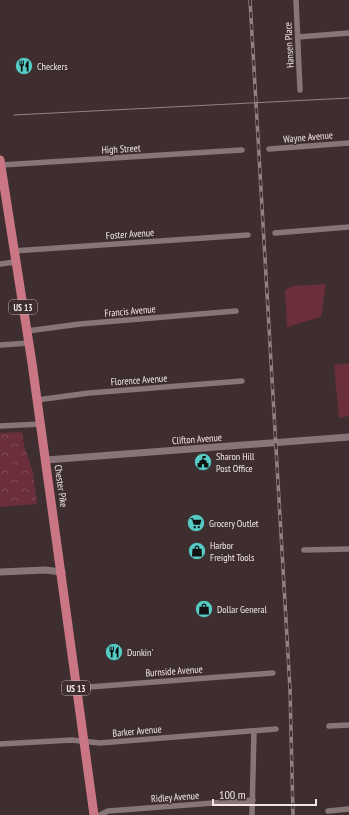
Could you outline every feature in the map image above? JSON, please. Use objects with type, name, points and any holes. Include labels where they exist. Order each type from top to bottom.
[{"type":"main road","name":"Chester Pike","points":[[0,162],[2,192],[27,331],[41,424],[94,815]]},
{"type":"street","name":"Hansen Place","points":[[296,0],[300,90]]},
{"type":"street","points":[[298,37],[349,33]]},
{"type":"street","name":"Wayne Avenue","points":[[269,149],[349,143]]},
{"type":"street","name":"High Street","points":[[0,162],[242,150]]},
{"type":"street","points":[[275,233],[349,227]]},
{"type":"street","name":"Foster Avenue","points":[[13,251],[248,234]]},
{"type":"street","points":[[0,264],[15,262]]},
{"type":"street","name":"Francis Avenue","points":[[27,331],[80,324],[236,311]]},
{"type":"street","points":[[0,345],[29,343]]},
{"type":"street","name":"Florence Avenue","points":[[37,400],[89,393],[242,381]]},
{"type":"street","points":[[0,426],[41,424]]},
{"type":"street","name":"Clifton Avenue","points":[[46,460],[349,437]]},
{"type":"street","points":[[304,550],[349,549]]},
{"type":"street","points":[[0,572],[45,570],[62,572]]},
{"type":"street","name":"Burnside Avenue","points":[[76,688],[273,673]]},
{"type":"street","points":[[328,726],[349,725]]},
{"type":"street","name":"Barker Avenue","points":[[0,744],[72,740],[100,743],[276,729]]},
{"type":"street","points":[[252,815],[254,730]]},
{"type":"street","name":"Ridley Avenue","points":[[100,815],[108,811],[253,800]]},
{"type":"street","points":[[328,812],[349,809]]},
{"type":"green space","points":[[326,284],[321,317],[287,327],[285,290],[292,286]]},
{"type":"green space","points":[[349,363],[349,416],[339,418],[334,365]]},
{"type":"green space","points":[[22,432],[24,445],[33,473],[37,504],[0,507],[0,433]]},
{"type":"tram line","points":[[14,115],[349,98]]},
{"type":"railway","points":[[250,0],[290,689],[293,815]]},
{"type":"place","name":"Checkers","points":[[24,66]]},
{"type":"place","name":"Sharon Hill Post Office","points":[[203,462]]},
{"type":"place","name":"Grocery Outlet","points":[[196,523]]},
{"type":"place","name":"Harbor Freight Tools","points":[[197,551]]},
{"type":"place","name":"Dollar General","points":[[204,609]]},
{"type":"place","name":"Dunkin'","points":[[114,652]]}]
